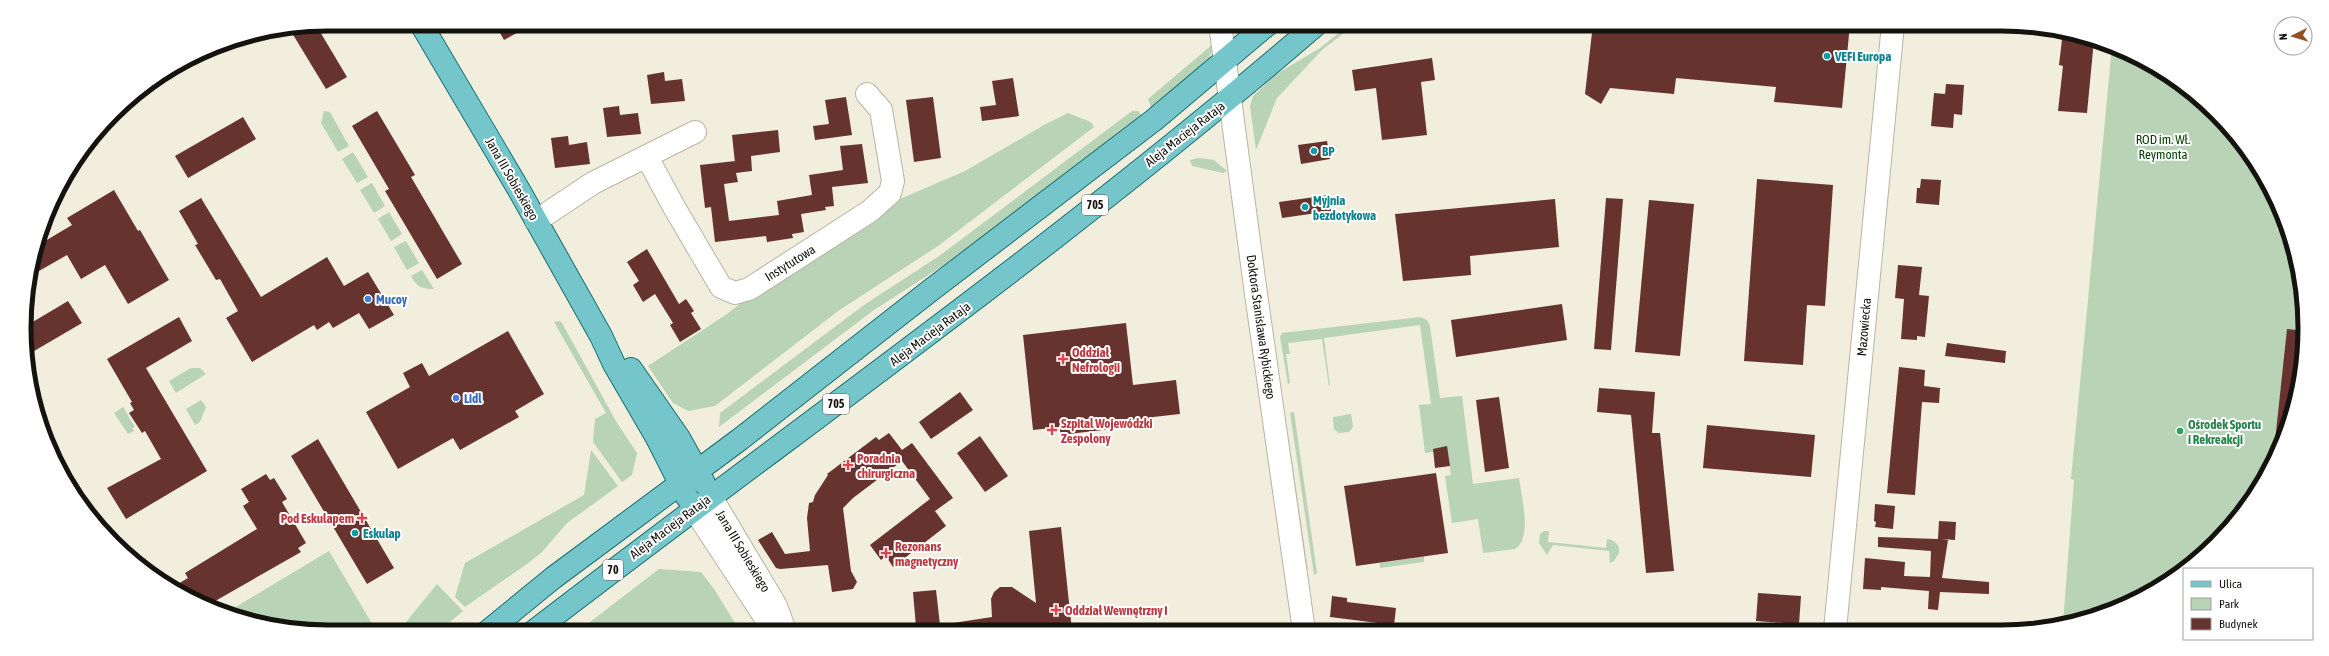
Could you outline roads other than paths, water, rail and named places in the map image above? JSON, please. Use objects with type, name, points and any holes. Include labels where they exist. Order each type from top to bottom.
[{"type":"main road","name":"Jana III Sobieskiego","points":[[425,31],[601,336],[614,364],[657,438],[679,484],[702,503]]},
{"type":"main road","name":"705","points":[[679,484],[1154,120],[1260,31]]},
{"type":"main road","name":"Aleja Macieja Rataja","points":[[542,625],[702,503],[954,316],[1231,99],[1309,31]]},
{"type":"main road","name":"Jana III Sobieskiego","points":[[601,336],[617,350],[655,403],[697,471],[702,503]]},
{"type":"main road","name":"70","points":[[496,625],[553,578],[679,484]]},
{"type":"street","name":"Doktora Stanisława Rybickiego","points":[[1221,31],[1256,294],[1303,625]]},
{"type":"street","name":"Mazowiecka","points":[[1836,625],[1892,31]]},
{"type":"street","name":"Instytutowa","points":[[647,156],[674,207],[721,287],[735,293],[749,289],[870,211],[890,192],[893,181],[881,110],[867,94]]},
{"type":"street","points":[[536,221],[592,183],[695,132]]},
{"type":"street","name":"Jana III Sobieskiego","points":[[702,503],[771,625]]},
{"type":"street","name":"Jana III Sobieskiego","points":[[702,503],[776,606],[783,625]]},
{"type":"place","name":"VEFI Europa","points":[[1827,56]]},
{"type":"place","name":"BP","points":[[1314,151]]},
{"type":"place","name":"Myjnia bezdotykowa","points":[[1305,207]]},
{"type":"place","name":"Mucoy","points":[[368,299]]},
{"type":"place","name":"Oddział Nefrologii","points":[[1063,359]]},
{"type":"place","name":"Lidl","points":[[456,398]]},
{"type":"place","name":"Szpital Wojewódzki Zespolony","points":[[1052,430]]},
{"type":"place","name":"Ośrodek Sportu i Rekreakcji","points":[[2180,431]]},
{"type":"place","name":"Poradnia chirurgiczna","points":[[848,465]]},
{"type":"place","name":"Pod Eskulapem","points":[[362,518]]},
{"type":"place","name":"Eskulap","points":[[355,533]]},
{"type":"place","name":"Rezonans magnetyczny","points":[[886,553]]},
{"type":"place","name":"Oddział Wewnętrzny I","points":[[1056,610]]},
{"type":"park label","name":"ROD im. Wł. Reymonta","points":[[2163,146]]}]
